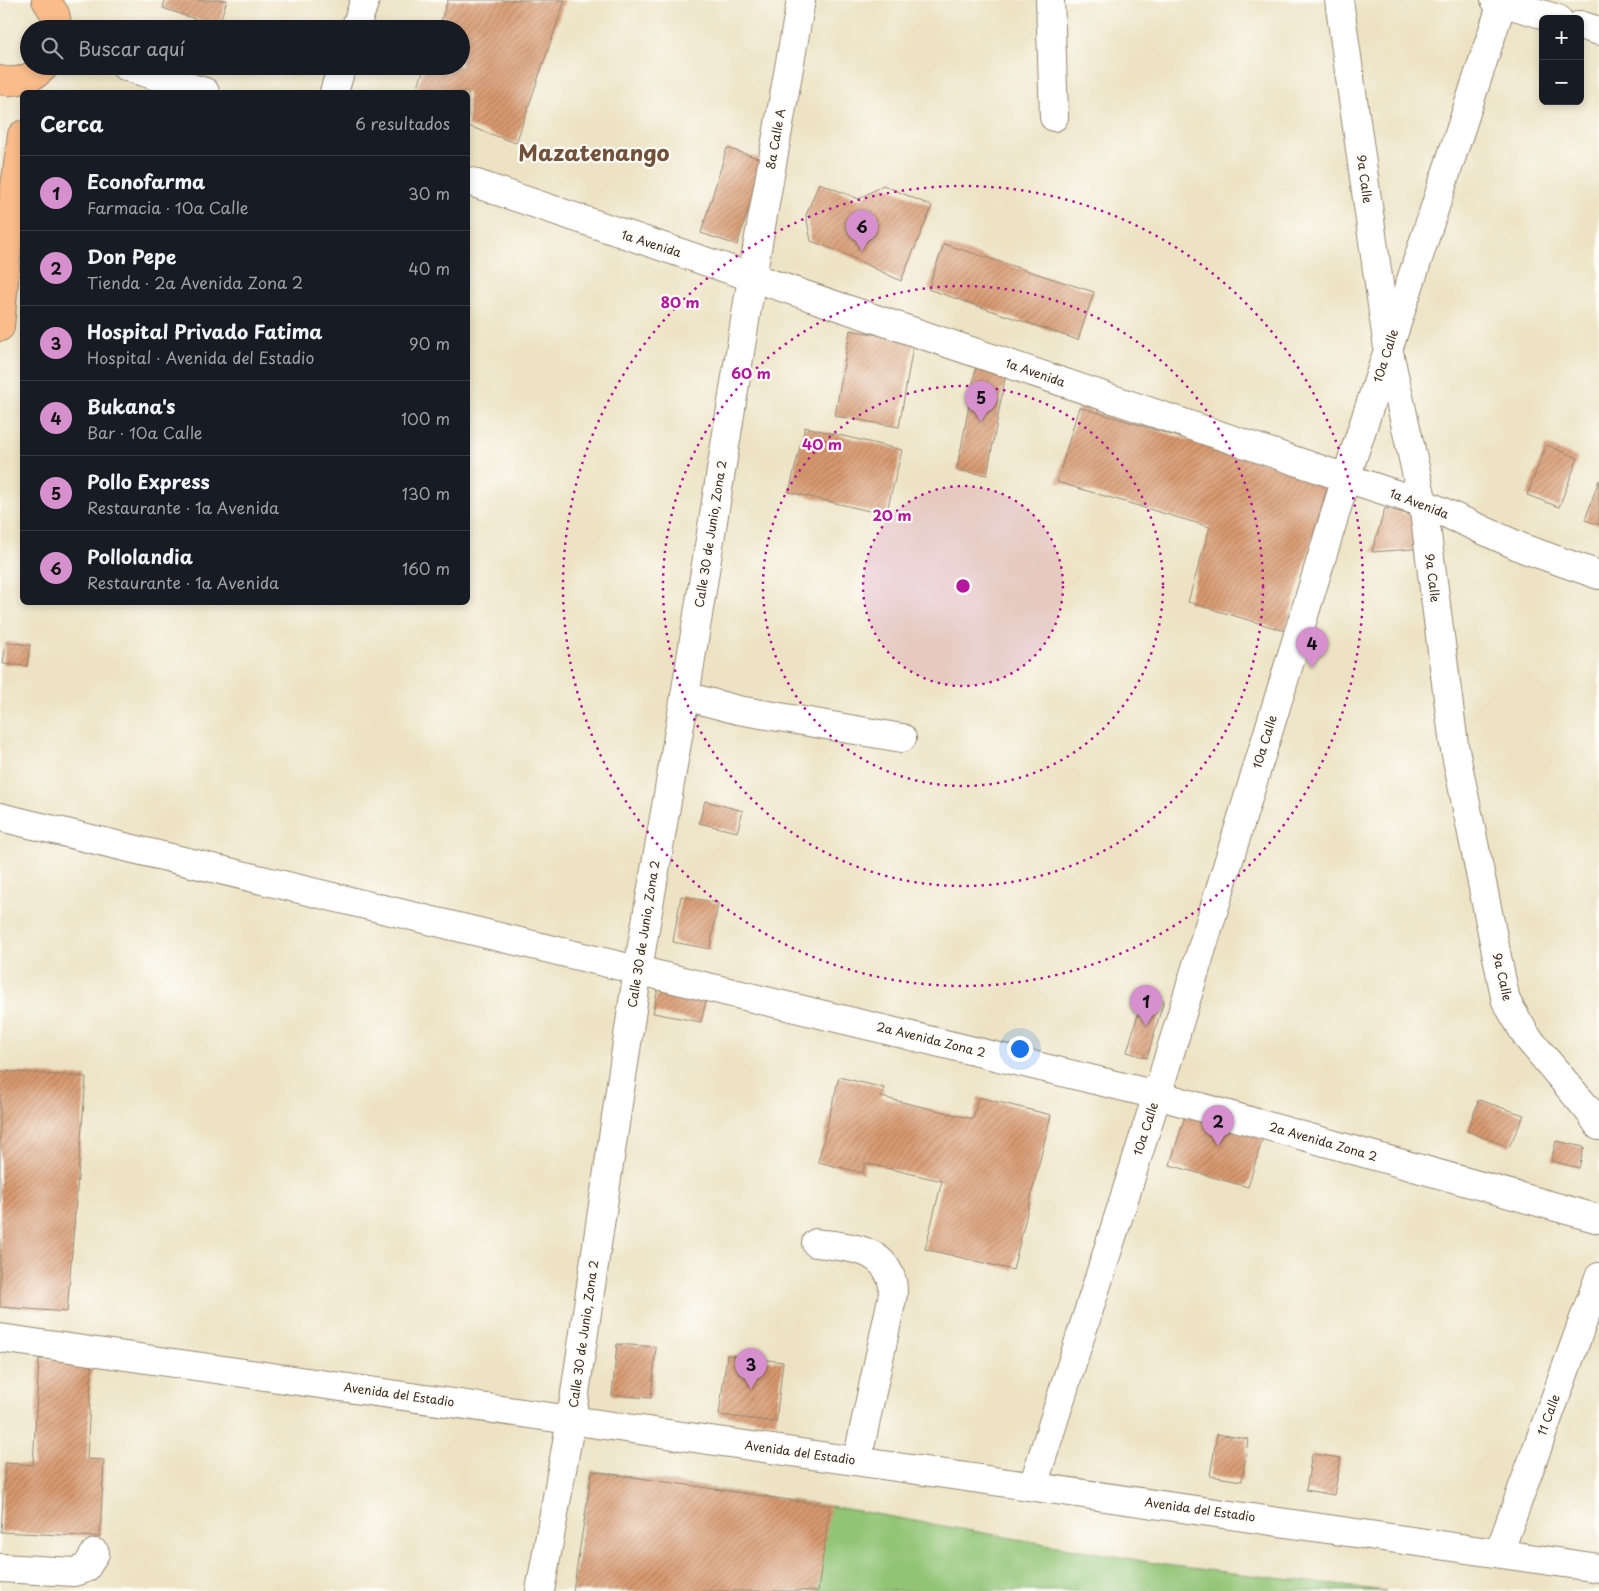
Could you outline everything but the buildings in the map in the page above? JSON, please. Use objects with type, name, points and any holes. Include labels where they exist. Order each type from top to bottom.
[{"type":"main road","points":[[46,0],[55,14],[56,20]]},
{"type":"main road","points":[[0,80],[16,82],[34,79]]},
{"type":"main road","points":[[0,327],[20,151]]},
{"type":"street","points":[[358,20],[365,0]]},
{"type":"street","name":"8a Calle A","points":[[752,277],[801,0]]},
{"type":"street","points":[[1050,0],[1054,117]]},
{"type":"street","name":"9a Calle","points":[[1339,0],[1388,348],[1423,503],[1454,745],[1506,1001],[1527,1037],[1589,1111],[1599,1126]]},
{"type":"street","points":[[1500,1],[1545,15]]},
{"type":"street","name":"10a Calle","points":[[1032,1486],[1157,1095],[1346,478],[1500,1]]},
{"type":"street","points":[[1584,26],[1599,31]]},
{"type":"street","points":[[153,75],[199,90]]},
{"type":"street","points":[[335,90],[339,75]]},
{"type":"street","name":"1a Avenida","points":[[470,182],[1423,503],[1525,550],[1599,575]]},
{"type":"street","name":"Calle 30 de Junio, Zona 2","points":[[540,1591],[571,1420],[638,969],[685,696],[752,277]]},
{"type":"street","points":[[685,696],[738,710],[902,738]]},
{"type":"street","name":"2a Avenida Zona 2","points":[[0,817],[1157,1095],[1599,1219]]},
{"type":"street","points":[[816,1243],[863,1250],[883,1263],[891,1278],[893,1294],[857,1461]]},
{"type":"street","name":"11 Calle","points":[[1499,1553],[1599,1277]]},
{"type":"street","name":"Avenida del Estadio","points":[[0,1338],[1599,1568]]},
{"type":"street","points":[[0,1568],[74,1572],[86,1568],[95,1554]]},
{"type":"green space","points":[[592,1471],[830,1506],[1166,1565],[1386,1591],[573,1591]]},
{"type":"place","name":"Pollolandia","points":[[862,251]]},
{"type":"place","name":"Pollo Express","points":[[981,422]]},
{"type":"place","name":"Bukana's","points":[[1312,668]]},
{"type":"place","name":"Econofarma","points":[[1146,1026]]},
{"type":"place","name":"Don Pepe","points":[[1218,1146]]},
{"type":"place","name":"Hospital Privado Fatima","points":[[751,1389]]},
{"type":"district","name":"Mazatenango","points":[[594,153]]}]
